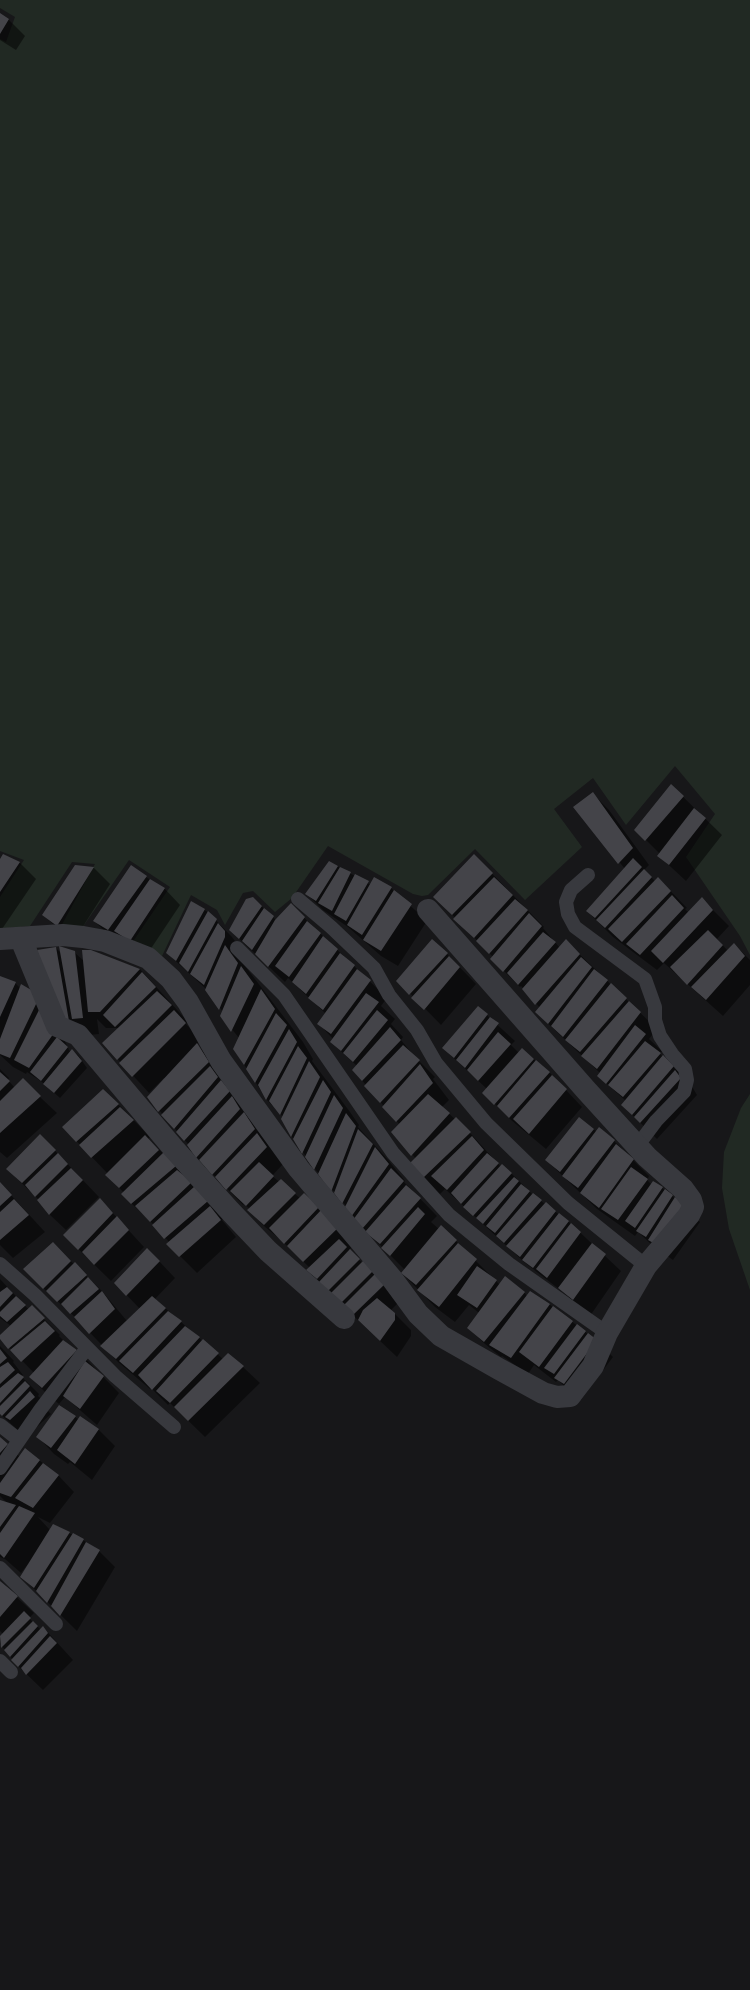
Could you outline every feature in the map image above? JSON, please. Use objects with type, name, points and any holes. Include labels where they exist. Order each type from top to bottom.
[{"type":"street","points":[[344,1318],[268,1251],[236,1217],[174,1149],[78,1035],[57,1026],[10,939],[64,935],[105,941],[148,958],[171,979],[188,1002],[222,1061],[299,1169],[393,1280],[418,1314],[441,1336],[499,1370],[543,1393],[556,1397],[570,1396],[583,1382],[593,1366],[607,1333],[646,1266],[689,1215],[692,1207],[691,1200],[683,1189],[647,1157],[638,1145],[516,1012],[471,957],[428,910]]},
{"type":"lane","points":[[588,875],[571,890],[566,902],[568,914],[575,927],[645,979],[655,1007],[655,1020],[660,1036],[685,1070],[687,1080],[684,1092],[656,1121],[638,1145]]},
{"type":"lane","points":[[298,899],[331,927],[374,968],[389,995],[417,1030],[436,1063],[486,1123],[568,1203],[646,1266]]},
{"type":"lane","points":[[236,948],[284,995],[386,1144],[440,1205],[473,1235],[509,1264],[607,1333]]},
{"type":"lane","points":[[0,1264],[35,1295],[116,1376],[174,1427]]},
{"type":"lane","points":[[0,1468],[87,1348]]},
{"type":"lane","points":[[0,1425],[19,1440]]},
{"type":"lane","points":[[0,1568],[56,1624]]},
{"type":"lane","points":[[0,1661],[11,1672]]},
{"type":"shaded area","points":[[0,0],[750,0],[750,955],[740,936],[686,857],[715,814],[675,766],[626,825],[593,778],[554,809],[582,847],[525,900],[475,849],[428,895],[422,896],[413,894],[328,846],[292,898],[275,912],[253,891],[243,893],[225,925],[217,910],[191,895],[162,956],[132,943],[170,887],[129,860],[82,928],[59,930],[95,864],[72,862],[30,926],[0,929],[0,897],[24,860],[0,851],[0,39],[6,42],[15,17],[0,8]]},
{"type":"shaded area","points":[[750,1094],[750,1290],[729,1229],[722,1188],[724,1152],[741,1108]]},
{"type":"building","points":[[0,13],[9,19],[0,34]]},
{"type":"building","points":[[671,784],[684,796],[645,841],[634,830]]},
{"type":"building","points":[[593,792],[633,848],[618,864],[573,807]]},
{"type":"building","points":[[694,808],[706,818],[669,865],[657,856]]},
{"type":"building","points":[[3,854],[20,862],[0,892],[0,859]]},
{"type":"building","points":[[474,854],[493,873],[452,915],[433,897]]},
{"type":"building","points":[[633,858],[642,867],[595,918],[586,911]]},
{"type":"building","points":[[329,861],[338,866],[316,901],[305,894]]},
{"type":"building","points":[[75,865],[94,867],[57,926],[42,915]]},
{"type":"building","points":[[131,865],[147,876],[108,930],[93,921]]},
{"type":"building","points":[[340,867],[351,872],[332,911],[318,903]]},
{"type":"building","points":[[644,869],[652,877],[605,928],[596,920]]},
{"type":"building","points":[[355,874],[369,881],[346,921],[334,914]]},
{"type":"building","points":[[374,877],[392,887],[362,935],[347,925]]},
{"type":"building","points":[[494,877],[513,895],[474,938],[453,919]]},
{"type":"building","points":[[658,877],[671,891],[622,942],[608,929]]},
{"type":"building","points":[[150,879],[165,888],[130,941],[114,931]]},
{"type":"building","points":[[394,890],[412,904],[381,951],[363,940]]},
{"type":"building","points":[[672,895],[684,908],[640,955],[626,944]]},
{"type":"building","points":[[253,897],[262,906],[239,939],[229,930],[246,899]]},
{"type":"building","points":[[702,897],[713,910],[663,963],[651,951]]},
{"type":"building","points":[[515,899],[528,910],[489,954],[476,941]]},
{"type":"building","points":[[191,901],[205,909],[176,961],[166,953]]},
{"type":"building","points":[[291,903],[305,917],[268,967],[255,954],[275,920]]},
{"type":"building","points":[[264,908],[274,916],[252,950],[242,941]]},
{"type":"building","points":[[208,911],[217,919],[188,972],[179,963]]},
{"type":"building","points":[[529,913],[542,926],[503,972],[490,959]]},
{"type":"building","points":[[307,921],[321,933],[289,977],[275,966]]},
{"type":"building","points":[[218,923],[225,931],[225,937],[204,985],[190,974]]},
{"type":"building","points":[[708,930],[723,945],[687,985],[670,967]]},
{"type":"building","points":[[543,932],[556,942],[518,985],[507,973]]},
{"type":"building","points":[[323,936],[338,949],[306,994],[292,982]]},
{"type":"building","points":[[432,939],[448,953],[409,995],[396,981]]},
{"type":"building","points":[[566,939],[580,954],[535,1005],[522,989]]},
{"type":"building","points":[[734,943],[745,956],[706,1000],[691,987]]},
{"type":"building","points":[[225,945],[238,963],[219,1010],[205,990]]},
{"type":"building","points":[[59,946],[75,951],[83,1018],[72,1019]]},
{"type":"building","points":[[56,947],[69,1021],[60,1022],[37,950]]},
{"type":"building","points":[[82,950],[91,950],[140,969],[100,1012],[88,1012]]},
{"type":"building","points":[[340,953],[355,965],[323,1010],[308,998]]},
{"type":"building","points":[[449,956],[460,967],[424,1010],[411,998]]},
{"type":"building","points":[[581,957],[592,967],[548,1024],[535,1012]]},
{"type":"building","points":[[241,966],[254,984],[231,1032],[220,1016]]},
{"type":"building","points":[[357,969],[371,980],[331,1034],[317,1024]]},
{"type":"building","points":[[594,969],[608,980],[563,1037],[551,1026]]},
{"type":"building","points":[[142,972],[156,987],[115,1027],[103,1015]]},
{"type":"building","points":[[0,976],[16,982],[0,1017]]},
{"type":"building","points":[[611,983],[627,998],[580,1052],[565,1040]]},
{"type":"building","points":[[21,984],[38,994],[38,1000],[10,1058],[0,1054],[0,1039]]},
{"type":"building","points":[[261,989],[275,1009],[244,1065],[233,1049]]},
{"type":"building","points":[[157,991],[172,1005],[117,1060],[102,1043]]},
{"type":"building","points":[[366,993],[379,1002],[341,1051],[330,1042]]},
{"type":"building","points":[[629,1001],[641,1012],[597,1069],[581,1056]]},
{"type":"building","points":[[41,1006],[54,1033],[29,1068],[14,1060]]},
{"type":"building","points":[[478,1006],[488,1014],[454,1058],[442,1048]]},
{"type":"building","points":[[174,1010],[186,1023],[132,1077],[119,1063]]},
{"type":"building","points":[[377,1010],[388,1020],[353,1062],[343,1053]]},
{"type":"building","points":[[276,1013],[287,1025],[255,1083],[246,1069]]},
{"type":"building","points":[[490,1017],[499,1023],[465,1068],[456,1060]]},
{"type":"building","points":[[635,1025],[646,1034],[606,1084],[597,1076]]},
{"type":"building","points":[[390,1027],[401,1040],[362,1081],[352,1070]]},
{"type":"building","points":[[289,1029],[297,1042],[266,1100],[258,1085]]},
{"type":"building","points":[[498,1032],[511,1044],[478,1081],[467,1070]]},
{"type":"building","points":[[57,1037],[68,1047],[41,1081],[30,1072]]},
{"type":"building","points":[[645,1041],[661,1053],[623,1097],[608,1085]]},
{"type":"building","points":[[197,1043],[209,1062],[158,1112],[147,1097]]},
{"type":"building","points":[[403,1045],[420,1060],[380,1103],[364,1086]]},
{"type":"building","points":[[298,1046],[307,1058],[280,1115],[269,1101]]},
{"type":"building","points":[[522,1048],[534,1059],[494,1105],[482,1093]]},
{"type":"building","points":[[72,1049],[82,1061],[54,1093],[43,1084]]},
{"type":"building","points":[[663,1055],[674,1066],[632,1115],[621,1105]]},
{"type":"building","points":[[536,1060],[550,1072],[509,1118],[497,1106]]},
{"type":"building","points":[[309,1061],[320,1077],[291,1137],[281,1119]]},
{"type":"building","points":[[420,1064],[433,1083],[396,1122],[382,1107]]},
{"type":"building","points":[[210,1066],[218,1077],[174,1129],[161,1115]]},
{"type":"building","points":[[675,1070],[681,1078],[640,1123],[634,1117]]},
{"type":"building","points":[[0,1072],[10,1081],[0,1091]]},
{"type":"building","points":[[552,1075],[567,1089],[529,1134],[513,1119]]},
{"type":"building","points":[[23,1078],[41,1096],[0,1133],[0,1101]]},
{"type":"building","points":[[221,1080],[230,1091],[184,1141],[176,1132]]},
{"type":"building","points":[[323,1080],[331,1092],[302,1154],[293,1139]]},
{"type":"building","points":[[103,1089],[119,1104],[76,1142],[62,1127]]},
{"type":"building","points":[[428,1094],[450,1113],[411,1156],[391,1132]]},
{"type":"building","points":[[334,1095],[343,1108],[314,1170],[305,1157]]},
{"type":"building","points":[[232,1096],[240,1109],[196,1158],[187,1145]]},
{"type":"building","points":[[120,1107],[134,1120],[91,1158],[79,1145]]},
{"type":"building","points":[[244,1112],[255,1129],[212,1175],[199,1160]]},
{"type":"building","points":[[346,1113],[356,1126],[331,1192],[318,1174]]},
{"type":"building","points":[[456,1117],[471,1132],[423,1178],[410,1163]]},
{"type":"building","points":[[579,1117],[594,1129],[560,1172],[545,1160]]},
{"type":"building","points":[[599,1127],[615,1140],[578,1188],[562,1176]]},
{"type":"building","points":[[358,1129],[373,1144],[342,1204],[334,1193]]},
{"type":"building","points":[[257,1133],[267,1147],[226,1190],[215,1177]]},
{"type":"building","points":[[40,1134],[56,1150],[22,1183],[6,1169]]},
{"type":"building","points":[[145,1135],[159,1150],[119,1188],[105,1175]]},
{"type":"building","points":[[472,1136],[484,1150],[447,1190],[431,1176]]},
{"type":"building","points":[[616,1144],[634,1159],[599,1208],[580,1193]]},
{"type":"building","points":[[375,1147],[389,1164],[351,1217],[345,1207]]},
{"type":"building","points":[[164,1152],[176,1166],[131,1204],[121,1194]]},
{"type":"building","points":[[58,1153],[68,1164],[35,1197],[25,1185]]},
{"type":"building","points":[[487,1153],[499,1163],[461,1204],[451,1193]]},
{"type":"building","points":[[259,1162],[274,1176],[246,1206],[230,1191]]},
{"type":"building","points":[[502,1164],[512,1173],[473,1216],[463,1207]]},
{"type":"building","points":[[631,1167],[648,1179],[618,1220],[601,1209]]},
{"type":"building","points":[[71,1168],[83,1180],[49,1215],[37,1200]]},
{"type":"building","points":[[391,1168],[404,1181],[362,1229],[353,1220]]},
{"type":"building","points":[[177,1170],[192,1182],[150,1222],[135,1206]]},
{"type":"building","points":[[514,1177],[519,1181],[483,1224],[476,1218]]},
{"type":"building","points":[[281,1179],[296,1193],[264,1225],[247,1210]]},
{"type":"building","points":[[653,1181],[663,1187],[635,1228],[625,1221]]},
{"type":"building","points":[[0,1182],[12,1195],[0,1206]]},
{"type":"building","points":[[521,1184],[530,1191],[495,1233],[486,1226]]},
{"type":"building","points":[[406,1185],[421,1198],[380,1244],[365,1232]]},
{"type":"building","points":[[195,1186],[208,1201],[164,1239],[152,1225]]},
{"type":"building","points":[[665,1189],[673,1195],[646,1237],[636,1231]]},
{"type":"building","points":[[304,1193],[319,1207],[284,1244],[269,1228]]},
{"type":"building","points":[[533,1193],[542,1200],[504,1243],[496,1236]]},
{"type":"building","points":[[675,1197],[684,1204],[657,1245],[648,1240]]},
{"type":"building","points":[[100,1198],[113,1213],[78,1250],[63,1235]]},
{"type":"building","points":[[14,1199],[29,1215],[0,1240],[0,1212]]},
{"type":"building","points":[[546,1202],[556,1211],[520,1257],[506,1246]]},
{"type":"building","points":[[210,1206],[221,1220],[179,1257],[166,1244]]},
{"type":"building","points":[[418,1207],[425,1214],[390,1256],[381,1248]]},
{"type":"building","points":[[323,1208],[341,1225],[303,1262],[287,1246]]},
{"type":"building","points":[[559,1213],[569,1221],[533,1268],[522,1260]]},
{"type":"building","points":[[117,1216],[129,1230],[94,1265],[82,1252]]},
{"type":"building","points":[[571,1223],[581,1232],[547,1278],[536,1269]]},
{"type":"building","points":[[441,1225],[457,1240],[416,1285],[401,1273]]},
{"type":"building","points":[[339,1239],[347,1247],[317,1279],[306,1270]]},
{"type":"building","points":[[53,1242],[71,1261],[43,1289],[23,1269]]},
{"type":"building","points":[[458,1243],[477,1259],[439,1307],[417,1290]]},
{"type":"building","points":[[592,1243],[606,1254],[573,1300],[558,1288]]},
{"type":"building","points":[[147,1248],[160,1261],[126,1296],[114,1283]]},
{"type":"building","points":[[350,1249],[360,1259],[328,1291],[318,1283]]},
{"type":"building","points":[[364,1260],[373,1271],[340,1304],[330,1294]]},
{"type":"building","points":[[75,1262],[87,1275],[57,1302],[46,1291]]},
{"type":"building","points":[[477,1266],[497,1280],[477,1308],[457,1295]]},
{"type":"building","points":[[376,1273],[386,1283],[353,1315],[343,1306]]},
{"type":"building","points":[[505,1276],[525,1292],[484,1342],[467,1328]]},
{"type":"building","points":[[88,1277],[99,1289],[70,1314],[61,1304]]},
{"type":"building","points":[[7,1287],[13,1293],[0,1307],[0,1292]]},
{"type":"building","points":[[102,1291],[115,1309],[89,1334],[74,1317]]},
{"type":"building","points":[[530,1291],[550,1304],[511,1358],[489,1345]]},
{"type":"building","points":[[16,1296],[26,1305],[7,1322],[0,1316],[0,1312]]},
{"type":"building","points":[[152,1296],[166,1308],[116,1359],[100,1346]]},
{"type":"building","points":[[377,1298],[395,1313],[395,1320],[380,1341],[358,1320],[363,1310]]},
{"type":"building","points":[[32,1305],[45,1318],[8,1349],[0,1339],[0,1335]]},
{"type":"building","points":[[553,1306],[573,1321],[539,1367],[519,1352]]},
{"type":"building","points":[[168,1311],[182,1321],[133,1373],[119,1361]]},
{"type":"building","points":[[45,1321],[55,1331],[21,1362],[10,1350]]},
{"type":"building","points":[[577,1324],[586,1331],[554,1374],[544,1368]]},
{"type":"building","points":[[185,1326],[200,1337],[152,1390],[138,1375]]},
{"type":"building","points":[[588,1333],[597,1340],[564,1384],[554,1378]]},
{"type":"building","points":[[203,1339],[219,1353],[170,1403],[156,1391]]},
{"type":"building","points":[[63,1340],[77,1350],[42,1388],[29,1377]]},
{"type":"building","points":[[0,1349],[7,1358],[0,1364]]},
{"type":"building","points":[[228,1353],[244,1366],[188,1421],[174,1407]]},
{"type":"building","points":[[85,1361],[104,1376],[80,1409],[63,1396]]},
{"type":"building","points":[[8,1362],[15,1370],[0,1384],[0,1367]]},
{"type":"building","points":[[18,1373],[24,1377],[0,1403],[0,1388]]},
{"type":"building","points":[[25,1381],[30,1386],[2,1416],[0,1414],[0,1406]]},
{"type":"building","points":[[30,1391],[35,1397],[10,1420],[5,1417]]},
{"type":"building","points":[[59,1405],[76,1416],[51,1448],[36,1437]]},
{"type":"building","points":[[80,1416],[99,1429],[75,1464],[57,1450]]},
{"type":"building","points":[[0,1437],[8,1444],[0,1453]]},
{"type":"building","points":[[25,1448],[40,1460],[11,1497],[0,1493],[0,1483]]},
{"type":"building","points":[[43,1463],[59,1475],[33,1508],[15,1498]]},
{"type":"building","points":[[0,1500],[16,1505],[0,1527]]},
{"type":"building","points":[[19,1506],[35,1513],[4,1558],[0,1554],[0,1533]]},
{"type":"building","points":[[53,1524],[70,1532],[34,1588],[20,1577]]},
{"type":"building","points":[[73,1533],[84,1539],[47,1603],[36,1591]]},
{"type":"building","points":[[86,1542],[100,1550],[60,1616],[51,1606]]},
{"type":"building","points":[[0,1581],[18,1596],[0,1617]]},
{"type":"building","points":[[24,1611],[31,1618],[1,1648],[0,1636]]},
{"type":"building","points":[[33,1621],[38,1626],[10,1657],[4,1650]]},
{"type":"building","points":[[43,1626],[48,1633],[18,1667],[11,1660]]},
{"type":"building","points":[[50,1636],[57,1643],[26,1675],[21,1668]]}]
